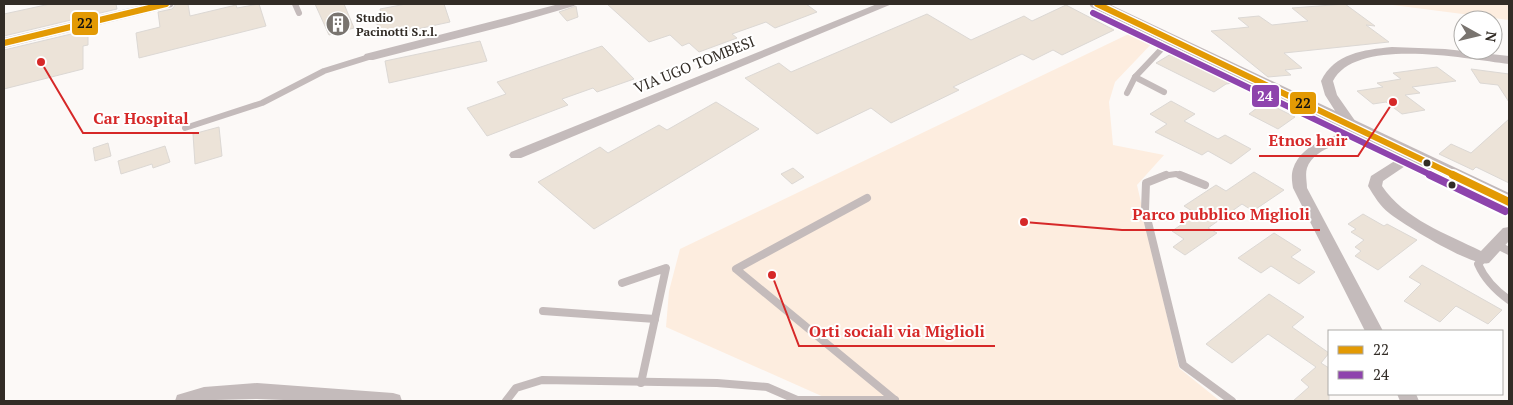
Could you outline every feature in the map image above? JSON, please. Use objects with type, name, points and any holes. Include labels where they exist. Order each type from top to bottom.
[{"type":"street","points":[[4,43],[166,4]]},
{"type":"street","points":[[369,57],[505,23],[570,4]]},
{"type":"street","name":"VIA UGO TOMBESI","points":[[516,155],[886,4]]},
{"type":"street","points":[[1097,4],[1509,202]]},
{"type":"street","points":[[1358,128],[1330,95],[1327,81],[1335,67],[1351,58],[1404,50],[1509,60]]},
{"type":"street","points":[[1358,128],[1308,154],[1299,170],[1300,188],[1373,330]]},
{"type":"street","points":[[1412,155],[1376,179],[1375,186],[1379,196],[1387,205],[1409,220],[1483,259],[1503,248],[1509,232]]},
{"type":"street","points":[[184,401],[193,397],[224,392],[263,391],[393,401]]},
{"type":"lane","points":[[296,4],[299,13]]},
{"type":"lane","points":[[1127,92],[1135,77],[1171,39]]},
{"type":"lane","points":[[185,128],[262,103],[301,81],[324,71],[369,57]]},
{"type":"lane","points":[[1135,77],[1164,92]]},
{"type":"lane","points":[[1205,185],[1176,173],[1166,173],[1146,183],[1145,210],[1183,365],[1232,401]]},
{"type":"lane","points":[[506,401],[516,388],[542,380],[717,383],[767,387],[797,400],[895,400],[736,269],[867,198]]},
{"type":"lane","points":[[1483,259],[1478,264],[1481,274],[1509,300]]},
{"type":"lane","points":[[622,283],[666,268],[641,383]]},
{"type":"lane","points":[[543,311],[655,319]]},
{"type":"shaded area","points":[[1385,4],[1509,4],[1509,20],[1503,19],[1503,10],[1453,10],[1453,13]]},
{"type":"shaded area","points":[[1137,30],[1157,38],[1115,82],[1109,102],[1113,145],[1164,155],[1137,185],[1179,368],[1220,401],[872,401],[826,398],[666,327],[669,291],[680,249]]},
{"type":"building","points":[[50,4],[116,4],[117,9],[4,36],[4,14]]},
{"type":"building","points":[[176,4],[188,4],[190,16],[236,5],[237,8],[259,4],[266,26],[139,58],[136,33],[160,27],[158,12],[172,9]]},
{"type":"building","points":[[315,4],[344,4],[354,28],[329,35]]},
{"type":"building","points":[[406,4],[444,4],[450,22],[380,37],[375,15],[381,13],[380,9]]},
{"type":"building","points":[[607,4],[806,4],[817,12],[775,28],[766,22],[732,34],[737,38],[699,52],[689,43],[682,46],[670,35],[649,42]]},
{"type":"building","points":[[1345,4],[1375,26],[1366,25],[1389,42],[1284,53],[1302,68],[1285,70],[1291,75],[1268,77],[1211,31],[1249,27],[1238,18],[1259,16],[1272,25],[1308,21],[1292,8]]},
{"type":"building","points":[[1066,5],[1114,30],[1062,55],[1053,50],[1033,60],[1022,54],[953,87],[959,90],[891,123],[871,108],[817,134],[745,78],[779,63],[791,72],[927,14],[971,40],[1024,16],[1032,21]]},
{"type":"building","points":[[576,6],[578,17],[567,21],[559,12]]},
{"type":"building","points":[[88,30],[88,45],[83,46],[83,69],[4,89],[4,50]]},
{"type":"building","points":[[480,41],[487,61],[389,83],[385,61]]},
{"type":"building","points":[[602,46],[634,79],[597,92],[593,88],[562,99],[568,105],[487,136],[467,108],[506,94],[497,82]]},
{"type":"building","points":[[1176,51],[1240,82],[1226,84],[1214,92],[1156,63]]},
{"type":"building","points":[[1437,67],[1456,81],[1412,87],[1420,93],[1405,95],[1425,110],[1402,114],[1386,102],[1373,104],[1357,91],[1383,87],[1377,83],[1401,79],[1393,73]]},
{"type":"building","points":[[1471,69],[1509,74],[1509,102],[1498,85],[1480,83]]},
{"type":"building","points":[[1171,101],[1195,114],[1184,121],[1218,139],[1225,135],[1251,149],[1231,164],[1208,151],[1202,155],[1155,132],[1167,124],[1150,114]]},
{"type":"building","points":[[716,102],[759,129],[594,229],[538,182],[600,147],[608,153],[659,125],[667,130]]},
{"type":"building","points":[[1265,102],[1295,117],[1278,129],[1249,114]]},
{"type":"building","points":[[1509,119],[1509,183],[1476,167],[1473,170],[1439,154],[1451,144],[1471,153]]},
{"type":"building","points":[[219,127],[222,156],[195,164],[193,134]]},
{"type":"building","points":[[108,143],[111,156],[95,161],[93,148]]},
{"type":"building","points":[[165,146],[170,162],[153,168],[152,164],[121,174],[118,161]]},
{"type":"building","points":[[793,168],[804,177],[792,184],[781,174]]},
{"type":"building","points":[[1254,172],[1284,190],[1253,211],[1242,204],[1208,228],[1217,233],[1185,255],[1173,247],[1184,239],[1172,231],[1197,214],[1184,206],[1216,185],[1226,191]]},
{"type":"building","points":[[1363,214],[1384,226],[1387,224],[1417,240],[1378,270],[1355,256],[1361,251],[1355,247],[1364,240],[1351,232],[1356,229],[1348,224]]},
{"type":"building","points":[[1274,233],[1301,250],[1291,257],[1315,272],[1299,284],[1271,266],[1261,273],[1238,258]]},
{"type":"building","points":[[1422,265],[1502,310],[1488,324],[1456,306],[1440,322],[1404,301],[1421,284],[1409,277]]},
{"type":"building","points":[[1269,294],[1304,317],[1292,327],[1328,352],[1321,363],[1328,367],[1329,401],[1293,401],[1309,387],[1301,380],[1316,367],[1268,334],[1232,363],[1206,344]]},
{"type":"transit line","name":"22","points":[[4,43],[166,4]]},
{"type":"transit line","name":"22","points":[[1097,4],[1509,202]]},
{"type":"transit line","name":"24","points":[[1093,13],[1505,211]]},
{"type":"place","name":"Studio Pacinotti S.r.l.","points":[[338,24]]},
{"type":"place","name":"Car Hospital","points":[[41,62]]},
{"type":"place","name":"Etnos hair","points":[[1393,102]]},
{"type":"place","name":"Parco pubblico Miglioli","points":[[1024,222]]},
{"type":"place","name":"Orti sociali via Miglioli","points":[[772,275]]}]
